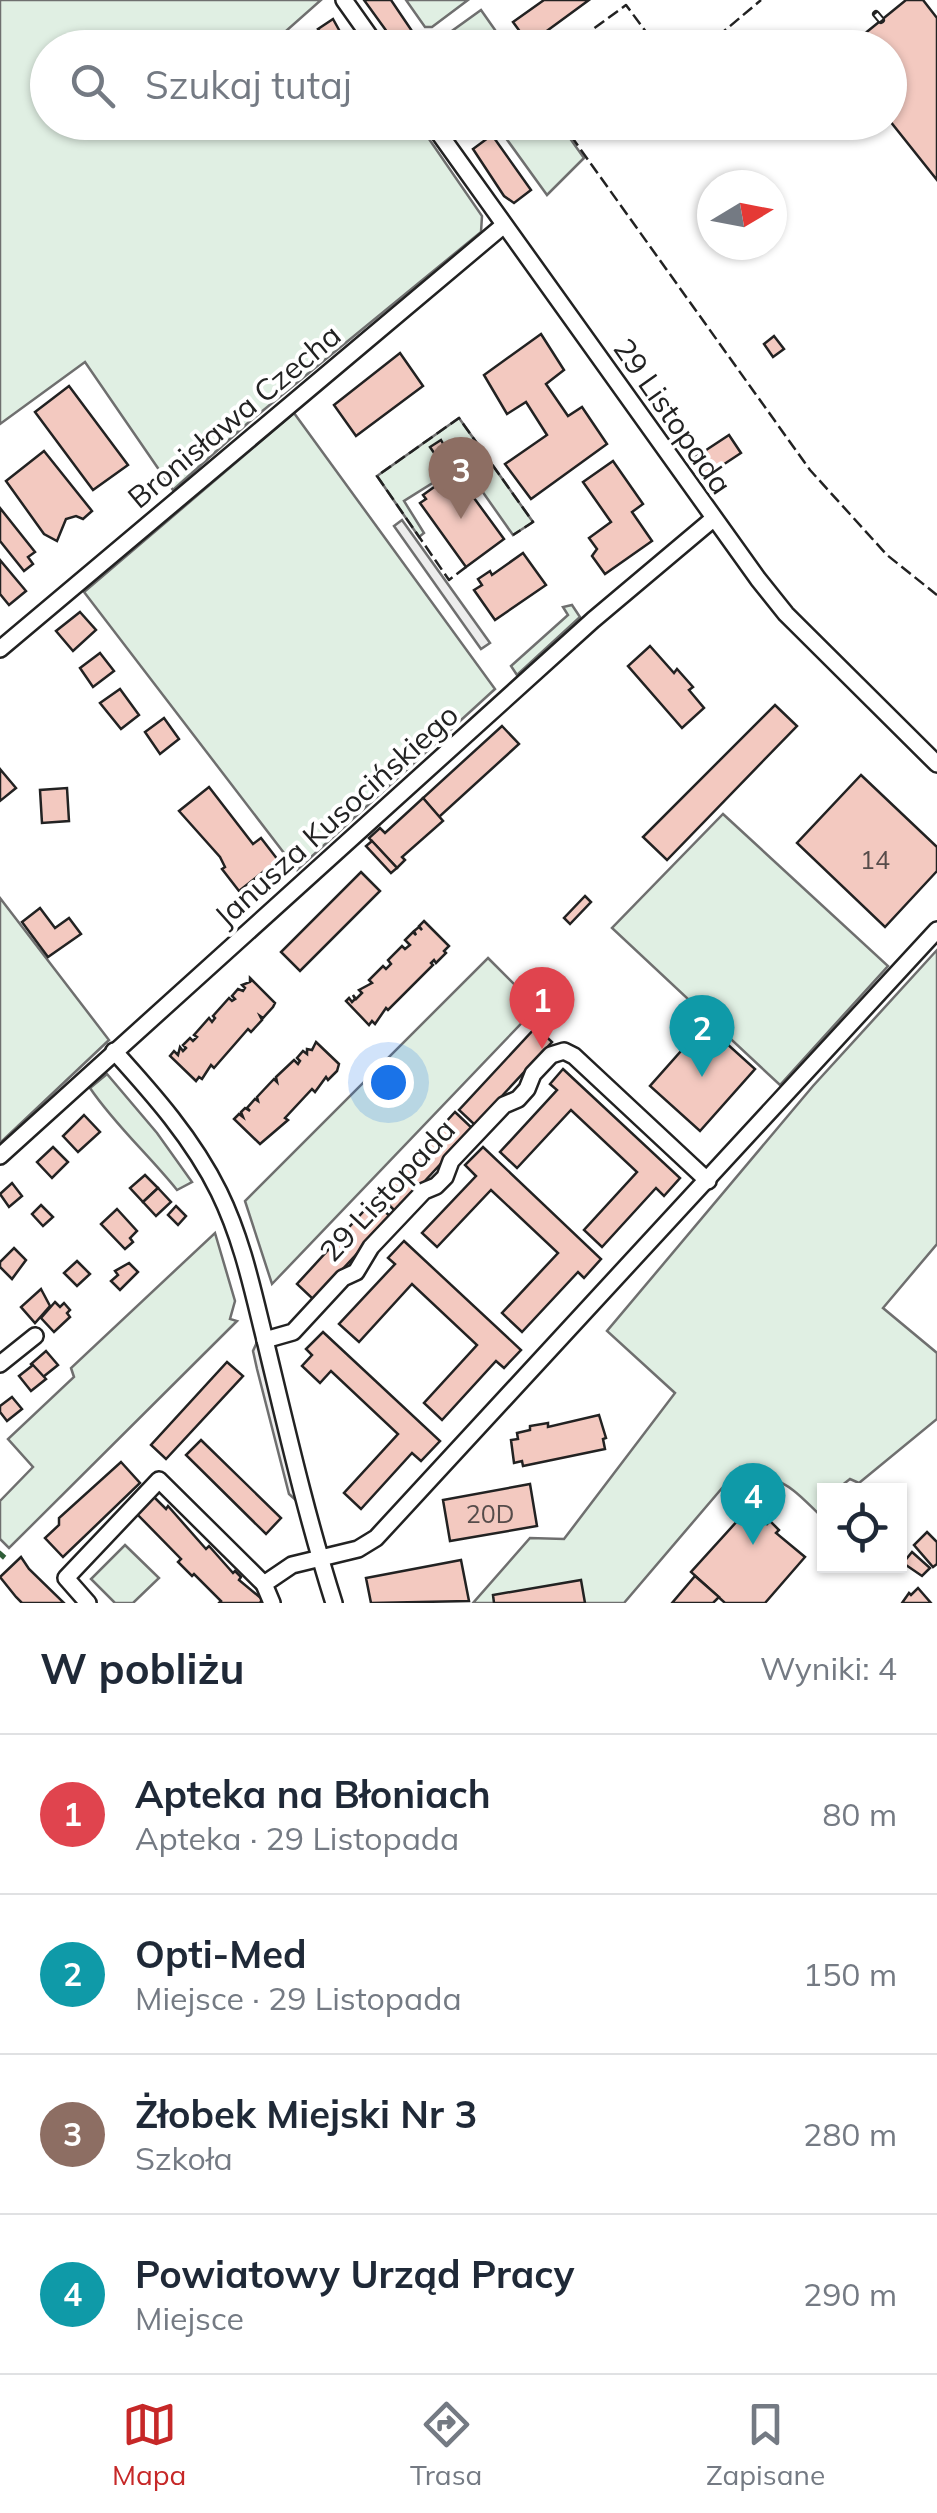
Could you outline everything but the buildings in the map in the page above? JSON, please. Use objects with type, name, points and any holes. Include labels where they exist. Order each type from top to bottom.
[{"type":"street","points":[[344,0],[365,30]]},
{"type":"street","name":"29 Listopada","points":[[444,140],[713,520],[786,614],[937,764]]},
{"type":"street","name":"Bronisława Czecha","points":[[0,649],[504,225]]},
{"type":"street","name":"Janusza Kusocińskiego","points":[[0,1156],[587,625],[713,520]]},
{"type":"street","points":[[264,1584],[292,1565],[358,1548],[376,1538],[937,930]]},
{"type":"street","points":[[114,1051],[170,1115],[218,1190],[248,1267],[334,1603]]},
{"type":"street","name":"29 Listopada","points":[[265,1340],[293,1332],[343,1278],[356,1272],[371,1247],[424,1191],[445,1177],[451,1161],[504,1105],[518,1099],[533,1074],[555,1053],[564,1051],[574,1056],[708,1181]]},
{"type":"street","points":[[0,1364],[35,1336]]},
{"type":"street","points":[[88,1603],[66,1578],[159,1480],[264,1584],[272,1603]]},
{"type":"green space","points":[[0,0],[321,0],[287,30],[30,30],[30,140],[430,140],[482,216],[481,232],[249,422],[173,490],[85,362],[0,424]]},
{"type":"green space","points":[[406,0],[468,0],[432,27],[425,27]]},
{"type":"green space","points":[[481,10],[495,30],[453,30]]},
{"type":"green space","points":[[507,140],[571,140],[584,158],[547,195]]},
{"type":"green space","points":[[294,413],[495,689],[297,870],[84,592]]},
{"type":"green space","points":[[459,418],[533,522],[513,535],[463,464],[404,501],[424,533],[419,537],[377,476]]},
{"type":"green space","points":[[572,605],[580,617],[517,675],[511,666],[568,615],[563,607]]},
{"type":"green space","points":[[723,814],[888,966],[780,1085],[612,928]]},
{"type":"green space","points":[[0,898],[109,1040],[0,1143]]},
{"type":"green space","points":[[937,950],[937,1244],[883,1308],[937,1353],[937,1419],[859,1483],[850,1479],[845,1483],[817,1483],[817,1512],[786,1485],[740,1467],[624,1603],[473,1603],[530,1538],[564,1539],[675,1393],[607,1331],[813,1086]]},
{"type":"green space","points":[[488,958],[537,1007],[272,1284],[245,1201]]},
{"type":"green space","points":[[107,1074],[192,1182],[177,1190],[100,1102],[90,1088]]},
{"type":"green space","points":[[215,1233],[235,1301],[230,1319],[237,1321],[9,1548],[0,1539],[0,1501],[33,1467],[8,1439],[74,1377],[71,1368]]},
{"type":"green space","points":[[125,1545],[159,1578],[133,1603],[115,1603],[91,1579]]},
{"type":"shaded area","points":[[402,520],[490,643],[481,649],[394,526]]},
{"type":"shaded area","points":[[257,1342],[298,1502],[289,1494],[253,1351]]},
{"type":"railway","points":[[876,14],[881,20]]},
{"type":"hedge","points":[[0,1557],[7,1549]]},
{"type":"fence","points":[[725,30],[761,0]]},
{"type":"fence","points":[[592,30],[626,5],[645,30]]},
{"type":"fence","points":[[574,140],[810,470],[887,555],[937,595]]},
{"type":"fence","points":[[466,567],[449,580],[377,476],[459,418],[533,522],[513,535]]},
{"type":"place","name":"Żłobek Miejski Nr 3","points":[[461,519]]},
{"type":"place","name":"Apteka na Błoniach","points":[[542,1049]]},
{"type":"place","name":"Opti-Med","points":[[702,1077]]},
{"type":"place","name":"Powiatowy Urząd Pracy","points":[[753,1545]]}]
